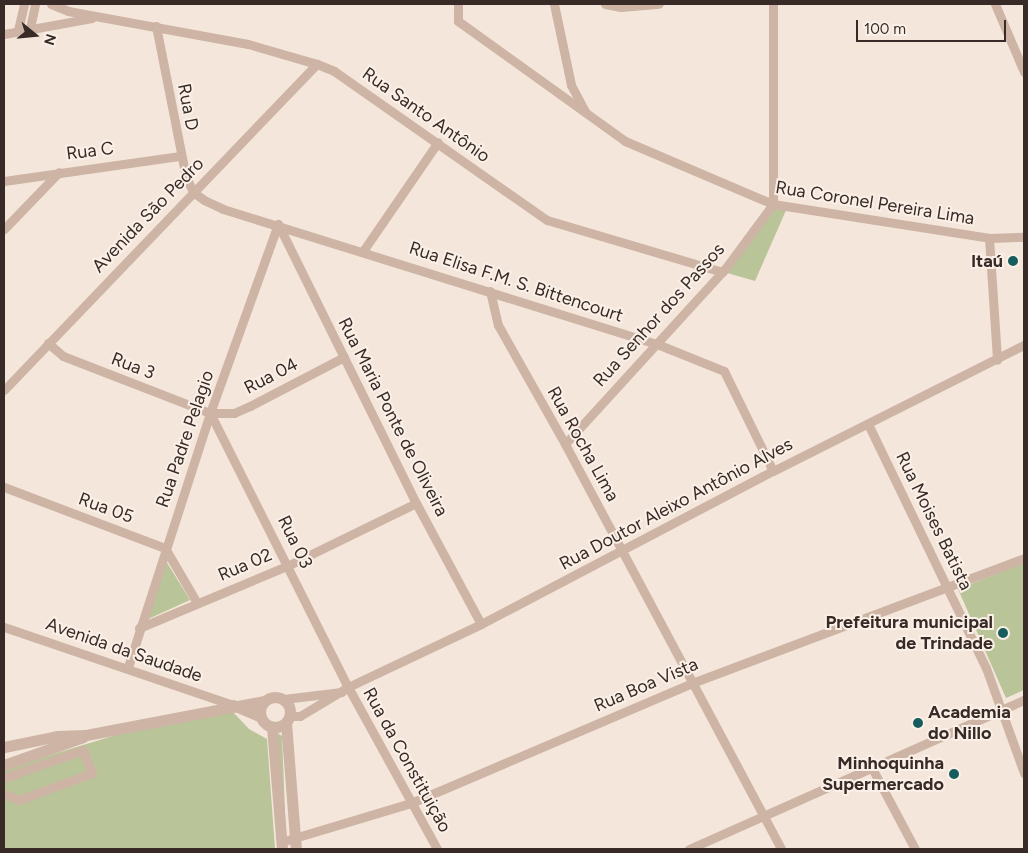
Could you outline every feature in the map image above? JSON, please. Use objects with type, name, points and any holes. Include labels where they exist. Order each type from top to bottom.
[{"type":"street","points":[[18,30],[24,4]]},
{"type":"street","points":[[30,28],[35,4]]},
{"type":"street","name":"Rua Santo Antônio","points":[[51,4],[100,17],[248,44],[317,64],[334,71],[547,220],[722,272]]},
{"type":"street","points":[[458,4],[458,21],[586,113]]},
{"type":"street","name":"Rua Coronel Pereira Lima","points":[[554,4],[571,85],[586,113],[625,141],[773,204],[989,238],[1024,237]]},
{"type":"street","points":[[605,4],[621,7],[659,4]]},
{"type":"street","points":[[773,4],[773,204]]},
{"type":"street","points":[[995,4],[1024,72]]},
{"type":"street","name":"Rua Santo Antônio","points":[[4,34],[100,17]]},
{"type":"street","name":"Rua D","points":[[156,26],[180,156],[193,192]]},
{"type":"street","name":"Avenida São Pedro","points":[[4,390],[317,64]]},
{"type":"street","points":[[363,251],[438,142]]},
{"type":"street","name":"Rua C","points":[[4,181],[180,156]]},
{"type":"street","points":[[4,230],[59,172]]},
{"type":"street","name":"Rua Elisa F.M. S. Bittencourt","points":[[193,192],[223,209],[278,224],[657,344],[724,371],[773,471]]},
{"type":"street","name":"Rua Senhor dos Passos","points":[[565,444],[722,272],[773,204]]},
{"type":"street","name":"Rua Maria Ponte de Oliveira","points":[[278,224],[416,503],[481,624]]},
{"type":"street","name":"Rua Padre Pelagio","points":[[128,667],[139,628],[210,413],[278,224]]},
{"type":"street","points":[[989,238],[997,360]]},
{"type":"street","name":"Rua Rocha Lima","points":[[490,291],[498,325],[565,444],[781,849]]},
{"type":"street","name":"Rua 3","points":[[48,343],[63,356],[210,413]]},
{"type":"street","name":"Rua Doutor Aleixo Antônio Alves","points":[[287,720],[300,716],[345,689],[481,624],[773,471],[1024,345]]},
{"type":"street","name":"Rua 04","points":[[210,413],[234,413],[344,357]]},
{"type":"street","name":"Rua 03","points":[[210,413],[288,565],[345,689]]},
{"type":"street","name":"Rua Moises Batista","points":[[868,424],[949,587],[1003,709],[1024,773]]},
{"type":"street","name":"Rua 05","points":[[4,487],[165,548]]},
{"type":"street","name":"Rua 02","points":[[139,628],[288,565],[416,503]]},
{"type":"street","points":[[165,548],[197,604]]},
{"type":"street","name":"Rua Boa Vista","points":[[281,846],[296,844],[411,803],[692,683],[1024,558]]},
{"type":"street","name":"Avenida da Saudade","points":[[4,627],[128,667],[233,705]]},
{"type":"street","name":"Rua Doutor Aleixo Antônio Alves","points":[[284,700],[345,689]]},
{"type":"street","name":"Rua da Constituição","points":[[345,689],[437,849]]},
{"type":"street","points":[[4,765],[86,735],[233,705],[264,701],[276,696],[289,705],[287,720],[296,844]]},
{"type":"street","points":[[689,849],[873,770],[1024,700]]},
{"type":"street","points":[[261,718],[260,709],[264,701]]},
{"type":"street","points":[[233,705],[261,718],[272,727],[281,846]]},
{"type":"street","points":[[272,727],[287,720]]},
{"type":"street","points":[[4,747],[57,736],[86,735]]},
{"type":"street","points":[[4,778],[83,750],[92,773],[19,800],[4,794]]},
{"type":"street","points":[[873,770],[914,849]]},
{"type":"green space","points":[[774,206],[787,208],[755,281],[724,272]]},
{"type":"green space","points":[[166,561],[190,600],[146,620]]},
{"type":"green space","points":[[1024,563],[1024,690],[1006,698],[958,589]]},
{"type":"green space","points":[[231,710],[249,729],[267,739],[275,849],[4,849],[4,769],[126,732]]},
{"type":"green space","points":[[279,734],[282,736],[286,836],[277,737]]},
{"type":"place","name":"Itaú","points":[[1013,261]]},
{"type":"place","name":"Prefeitura municipal de Trindade","points":[[1003,633]]},
{"type":"place","name":"Academia do Nillo","points":[[918,723]]},
{"type":"place","name":"Minhoquinha Supermercado","points":[[954,774]]}]
